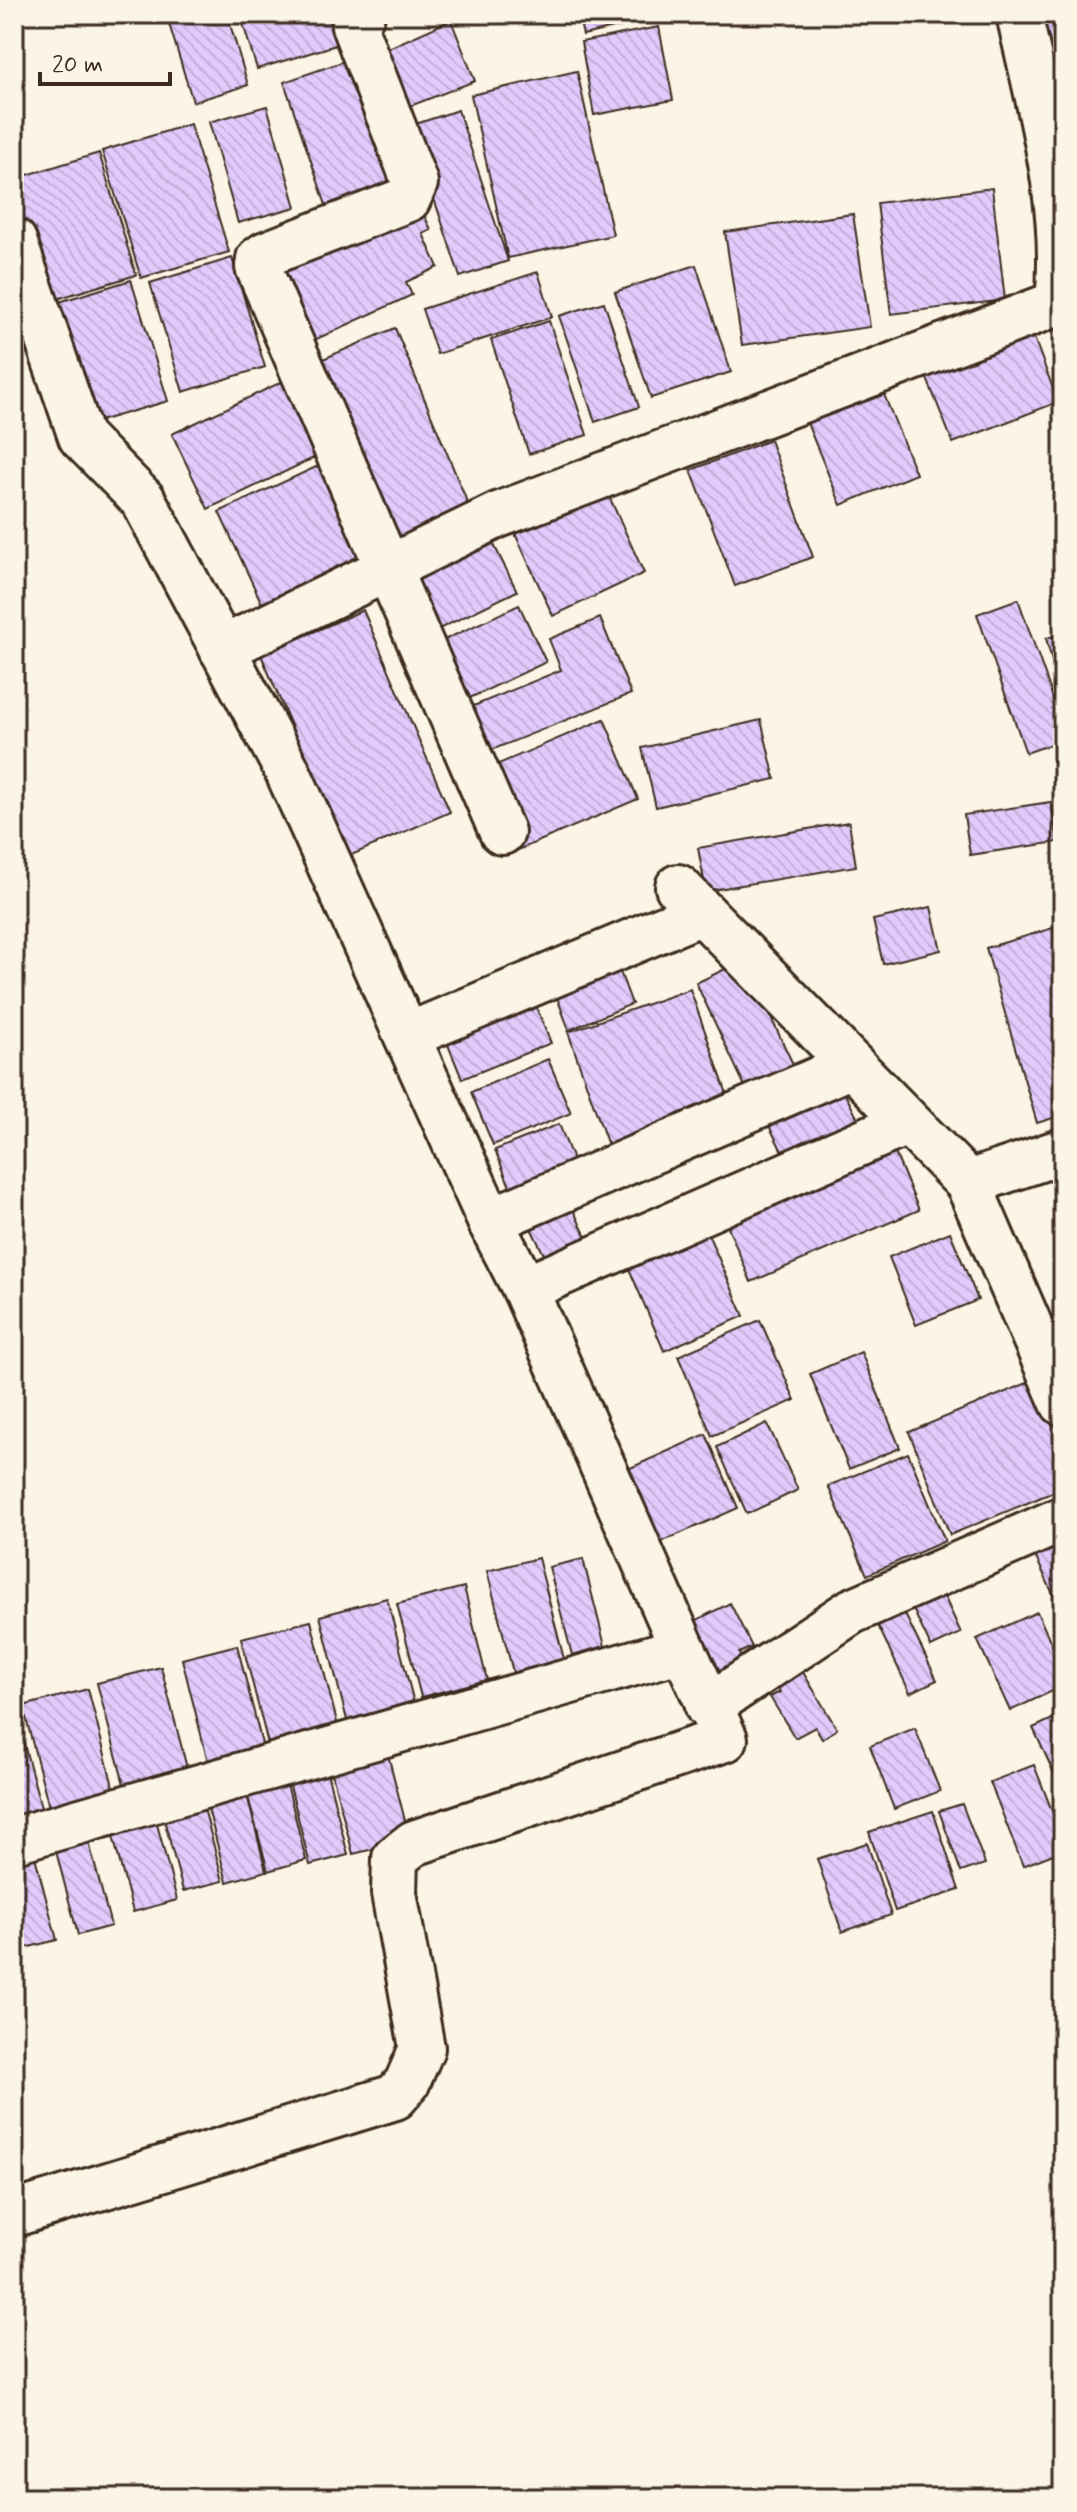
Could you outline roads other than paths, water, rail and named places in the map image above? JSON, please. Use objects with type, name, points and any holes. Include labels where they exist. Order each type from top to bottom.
[{"type":"street","points":[[362,14],[354,26],[415,183],[414,192],[408,199],[266,254],[259,259],[258,267],[502,832]]},
{"type":"street","points":[[222,649],[512,509],[1058,303],[1062,262],[1060,204],[1050,97],[1019,14]]},
{"type":"street","points":[[14,241],[81,437],[143,500],[287,770],[490,1221],[525,1289],[708,1707],[725,1739],[414,1843],[395,1858],[394,1893],[422,2048],[407,2083],[395,2097],[14,2214]]},
{"type":"street","points":[[407,1036],[690,899],[968,1183],[1063,1403]]},
{"type":"street","points":[[490,1221],[852,1065]]},
{"type":"street","points":[[525,1289],[906,1123]]},
{"type":"street","points":[[968,1183],[1063,1151]]},
{"type":"street","points":[[708,1707],[852,1611],[1063,1519]]},
{"type":"street","points":[[14,1840],[683,1649]]}]
